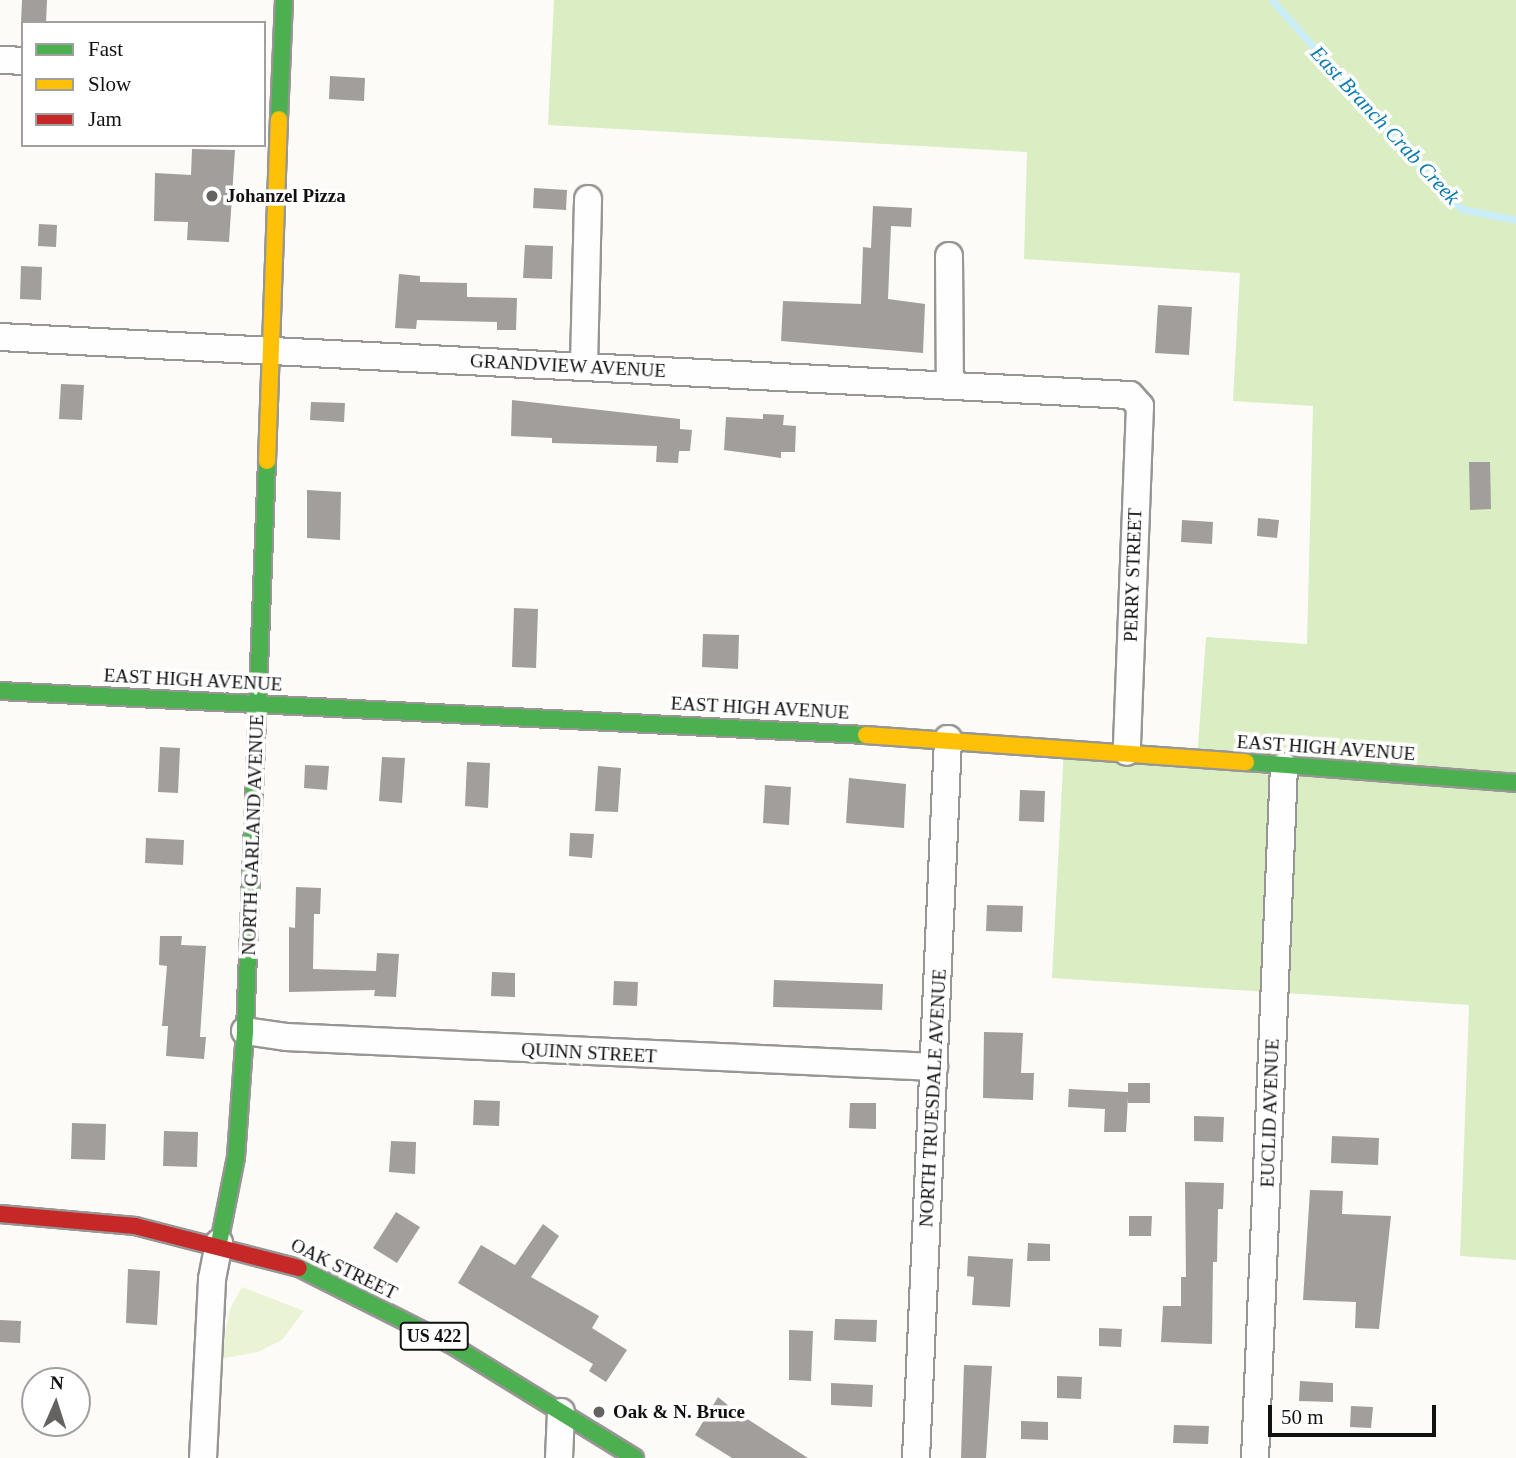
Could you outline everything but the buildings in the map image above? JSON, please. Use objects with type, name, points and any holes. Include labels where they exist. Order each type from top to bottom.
[{"type":"main road","name":"NORTH GARLAND AVENUE","points":[[219,1243],[236,1157],[245,1031],[271,351],[272,73],[284,0]]},
{"type":"main road","name":"EAST HIGH AVENUE","points":[[0,691],[948,739],[1516,783]]},
{"type":"main road","name":"OAK STREET","points":[[0,1214],[135,1226],[219,1243],[288,1263],[450,1344],[635,1458]]},
{"type":"street","points":[[0,60],[21,61]]},
{"type":"street","points":[[584,365],[588,199]]},
{"type":"street","points":[[949,256],[950,384]]},
{"type":"street","name":"GRANDVIEW AVENUE","points":[[0,337],[1120,393],[1135,399]]},
{"type":"street","name":"PERRY STREET","points":[[1127,752],[1140,406],[1135,399]]},
{"type":"street","name":"NORTH TRUESDALE AVENUE","points":[[916,1458],[948,739]]},
{"type":"street","name":"EUCLID AVENUE","points":[[1255,1458],[1284,767]]},
{"type":"street","name":"QUINN STREET","points":[[245,1031],[286,1038],[934,1067]]},
{"type":"street","name":"NORTH GARLAND AVENUE","points":[[203,1458],[212,1279],[219,1243]]},
{"type":"street","points":[[559,1458],[561,1412]]},
{"type":"green space","points":[[554,0],[1516,0],[1516,1260],[1460,1256],[1469,1005],[1052,978],[1064,747],[1197,759],[1206,637],[1307,644],[1313,406],[1233,401],[1240,273],[1024,259],[1027,152],[548,125]]},
{"type":"green space","points":[[242,1287],[304,1311],[282,1340],[258,1352],[220,1359],[230,1309]]},
{"type":"waterway","name":"East Branch Crab Creek","points":[[1272,0],[1433,182],[1462,209],[1516,220]]},
{"type":"traffic: fast","points":[[279,119],[284,0]]},
{"type":"traffic: fast","points":[[219,1243],[236,1157],[245,1031],[267,461]]},
{"type":"traffic: fast","points":[[0,691],[866,735]]},
{"type":"traffic: fast","points":[[1246,762],[1516,783]]},
{"type":"traffic: fast","points":[[299,1268],[450,1344],[635,1458]]},
{"type":"traffic: slow","points":[[267,461],[279,119]]},
{"type":"traffic: slow","points":[[866,735],[1246,762]]},
{"type":"traffic: jam","points":[[0,1214],[135,1226],[299,1268]]},
{"type":"place","name":"Johanzel Pizza","points":[[212,196]]},
{"type":"place","name":"Oak & N. Bruce","points":[[599,1412]]}]
